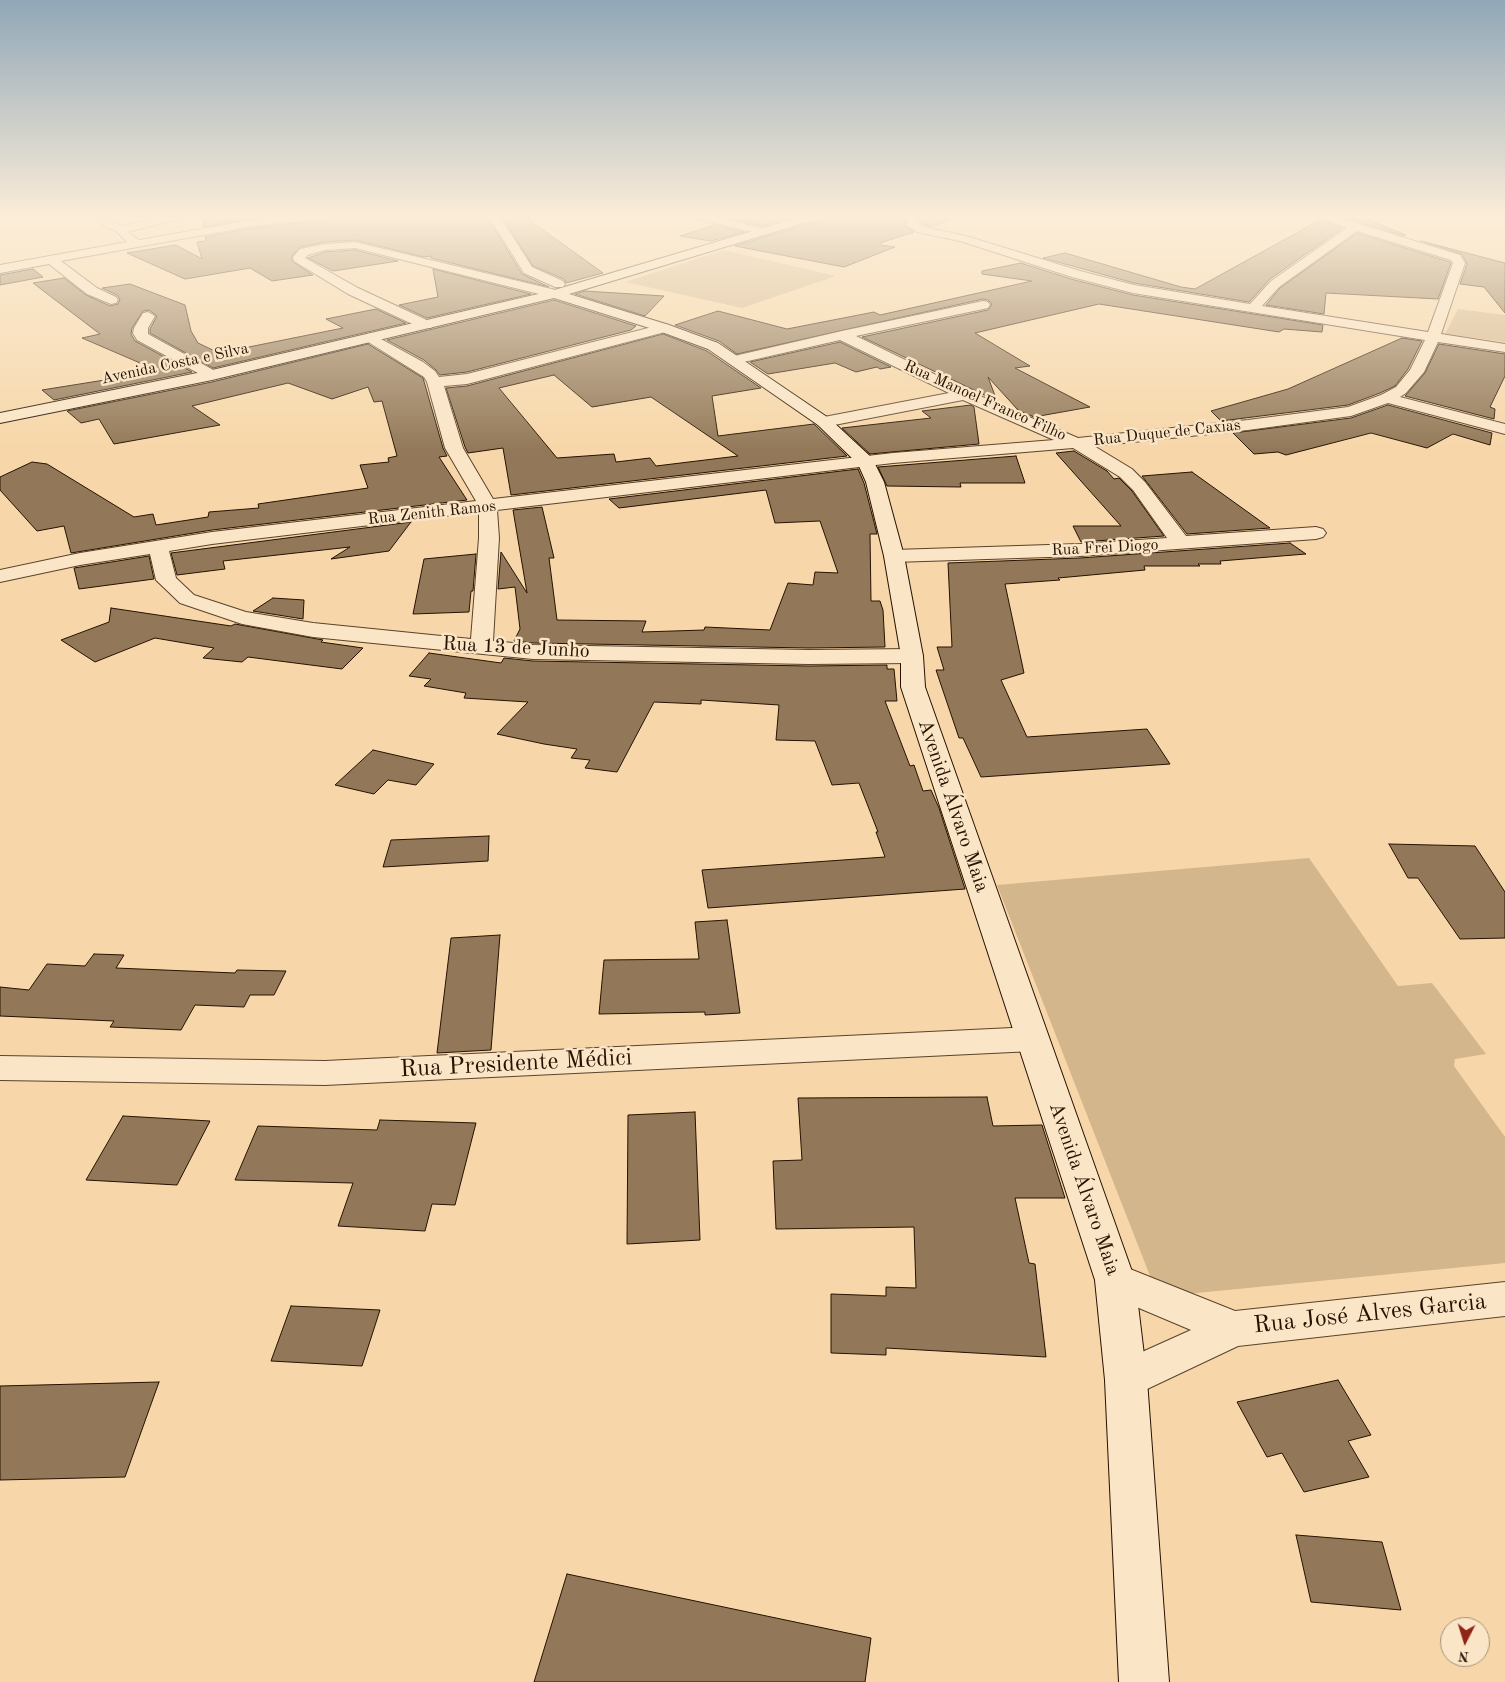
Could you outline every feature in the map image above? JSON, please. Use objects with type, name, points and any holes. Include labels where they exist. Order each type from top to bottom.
[{"type":"street","points":[[97,293],[110,300]]},
{"type":"street","name":"Avenida Álvaro Maia","points":[[358,293],[426,325]]},
{"type":"street","name":"Avenida Costa e Silva","points":[[0,418],[212,375],[554,293]]},
{"type":"street","name":"Avenida Álvaro Maia","points":[[571,293],[713,346],[824,422],[848,442],[866,462],[875,482],[894,556],[912,656],[913,687],[1115,1280],[1126,1380],[1144,1682]]},
{"type":"street","points":[[1154,293],[1505,348]]},
{"type":"street","points":[[1252,310],[1267,293]]},
{"type":"street","name":"Rua Duque de Caxias","points":[[866,462],[1325,416],[1351,411],[1387,398],[1401,390],[1417,372],[1433,338],[1448,293]]},
{"type":"street","points":[[735,360],[983,305]]},
{"type":"street","points":[[148,316],[141,328],[140,333],[142,337],[212,375]]},
{"type":"street","points":[[435,382],[468,378],[664,328]]},
{"type":"street","name":"Rua Manoel Franco Filho","points":[[842,335],[965,395],[1076,442],[1126,473],[1139,486],[1181,543]]},
{"type":"street","points":[[370,337],[430,374],[435,382],[454,448],[488,507],[489,538],[481,648]]},
{"type":"street","points":[[824,422],[965,395]]},
{"type":"street","points":[[1387,398],[1505,430]]},
{"type":"street","name":"Rua Zenith Ramos","points":[[0,576],[80,559],[212,538],[866,462]]},
{"type":"street","name":"Rua Frei Diogo","points":[[894,556],[1080,550],[1316,533]]},
{"type":"street","name":"Rua 13 de Junho","points":[[158,546],[166,580],[187,599],[242,618],[313,630],[481,648],[543,652],[809,657],[912,656]]},
{"type":"street","name":"Rua Presidente Médici","points":[[0,1068],[325,1073],[1033,1039]]},
{"type":"street","name":"Rua José Alves Garcia","points":[[1115,1280],[1234,1329]]},
{"type":"street","name":"Rua José Alves Garcia","points":[[1126,1380],[1234,1329],[1505,1299]]},
{"type":"shaded area","points":[[677,293],[785,293],[742,308]]},
{"type":"shaded area","points":[[1458,309],[1505,315],[1505,342],[1445,334]]},
{"type":"shaded area","points":[[1309,858],[1398,986],[1432,983],[1486,1054],[1455,1059],[1454,1066],[1505,1137],[1505,1263],[1186,1294],[1152,1281],[997,885]]},
{"type":"building","points":[[47,293],[84,293],[110,306],[118,304],[120,299],[114,293],[155,293],[185,305],[191,331],[198,343],[219,353],[343,328],[326,319],[376,309],[406,323],[213,368],[150,333],[150,329],[157,316],[149,310],[143,311],[132,328],[131,334],[135,341],[192,372],[54,400],[42,390],[117,378],[112,374],[147,366],[82,338],[100,334]]},
{"type":"building","points":[[437,293],[531,294],[427,318],[399,305],[438,297]]},
{"type":"building","points":[[624,293],[664,296],[645,316],[575,294]]},
{"type":"building","points":[[976,293],[1127,293],[1323,325],[1322,332],[1284,329],[1279,332],[1099,304],[975,333],[1030,366],[1015,368],[1090,407],[1034,417],[1018,410],[988,377],[997,401],[862,337],[988,310],[992,304],[988,300],[983,299],[737,354],[719,341],[675,325],[718,311],[787,329],[874,312],[880,315]]},
{"type":"building","points":[[1198,293],[1257,293],[1249,302]]},
{"type":"building","points":[[1275,293],[1326,293],[1324,314],[1266,305]]},
{"type":"building","points":[[1335,293],[1440,293],[1438,299]]},
{"type":"building","points":[[1489,293],[1505,293],[1505,313]]},
{"type":"building","points":[[554,300],[636,326],[631,330],[467,372],[440,375],[424,360],[387,340]]},
{"type":"building","points":[[663,334],[707,351],[761,388],[712,396],[718,436],[814,424],[847,456],[511,495],[503,448],[468,453],[465,447],[446,388],[467,386]],"holes":[[[554,375],[592,407],[651,397],[738,456],[656,466],[650,458],[616,462],[614,454],[557,458],[499,388]]]},
{"type":"building","points":[[1402,338],[1422,341],[1408,369],[1395,386],[1380,393],[1348,405],[1221,421],[1211,411],[1288,389]]},
{"type":"building","points":[[840,342],[891,367],[880,369],[877,367],[856,372],[835,363],[768,374],[750,362]]},
{"type":"building","points":[[368,344],[423,378],[447,456],[439,457],[467,500],[212,530],[71,553],[64,526],[37,531],[0,490],[0,477],[32,462],[47,464],[134,517],[153,514],[156,525],[208,517],[209,512],[259,508],[258,504],[368,488],[360,465],[389,462],[388,458],[397,456],[382,401],[374,402],[368,387],[332,399],[288,383],[192,406],[220,425],[114,444],[99,419],[81,423],[67,411],[212,382]]},
{"type":"building","points":[[1439,344],[1505,354],[1505,376],[1490,407],[1495,409],[1494,419],[1405,396],[1425,373]]},
{"type":"building","points":[[971,405],[974,407],[979,444],[870,454],[842,428],[931,418],[922,411]]},
{"type":"building","points":[[1388,405],[1492,433],[1490,445],[1453,434],[1427,448],[1371,433],[1286,455],[1278,452],[1254,454],[1233,433],[1351,418]]},
{"type":"building","points":[[1074,451],[1107,471],[1114,479],[1119,478],[1132,491],[1164,536],[1081,542],[1073,526],[1121,526],[1056,453]]},
{"type":"building","points":[[1016,456],[1025,483],[960,483],[961,487],[887,486],[878,467]]},
{"type":"building","points":[[858,469],[864,483],[877,534],[870,534],[871,601],[880,601],[883,610],[885,647],[809,648],[533,643],[514,641],[520,629],[515,587],[498,589],[501,552],[527,593],[513,510],[542,507],[554,558],[549,558],[557,620],[646,621],[642,632],[704,630],[705,627],[770,630],[788,583],[813,585],[815,572],[838,573],[820,521],[775,523],[766,490],[619,508],[609,499]]},
{"type":"building","points":[[1192,472],[1270,528],[1187,534],[1142,476]]},
{"type":"building","points":[[411,522],[389,551],[331,559],[350,547],[223,561],[225,569],[177,575],[171,553]]},
{"type":"building","points":[[1290,543],[1306,554],[1220,561],[1221,564],[1198,564],[1200,566],[1144,566],[1145,570],[1005,584],[1024,673],[1001,680],[1027,737],[1147,729],[1170,764],[981,777],[963,738],[959,738],[936,670],[944,670],[937,647],[952,647],[948,563],[1080,558]]},
{"type":"building","points":[[476,554],[469,612],[413,614],[424,559]]},
{"type":"building","points":[[149,556],[154,579],[79,589],[74,568]]},
{"type":"building","points":[[273,598],[304,600],[303,619],[253,611]]},
{"type":"building","points":[[111,608],[231,626],[235,624],[323,640],[321,642],[363,648],[342,669],[248,657],[242,662],[203,658],[214,648],[155,638],[95,662],[61,640],[109,622]]},
{"type":"building","points":[[429,653],[501,663],[504,658],[533,661],[809,666],[887,665],[887,669],[894,669],[897,701],[885,701],[910,766],[914,765],[923,791],[931,790],[939,808],[965,889],[708,908],[702,870],[885,857],[876,832],[878,832],[859,783],[832,785],[815,741],[776,740],[779,705],[701,700],[701,704],[654,702],[617,772],[585,768],[590,760],[571,758],[577,749],[497,734],[528,702],[464,698],[466,693],[424,686],[431,679],[409,676]]},
{"type":"building","points":[[373,750],[434,764],[416,785],[388,780],[374,794],[335,785]]},
{"type":"building","points":[[489,836],[488,861],[383,867],[391,840]]},
{"type":"building","points":[[1389,844],[1475,846],[1505,892],[1505,938],[1460,939],[1418,878],[1408,878]]},
{"type":"building","points":[[727,920],[740,1013],[705,1015],[705,1012],[599,1014],[604,960],[699,959],[695,922]]},
{"type":"building","points":[[500,935],[491,1050],[437,1053],[451,938]]},
{"type":"building","points":[[94,954],[124,955],[116,968],[235,973],[237,970],[286,971],[274,995],[250,995],[244,1007],[195,1005],[181,1030],[110,1027],[114,1021],[0,1016],[0,987],[29,990],[47,964],[85,966]]},
{"type":"building","points":[[987,1097],[993,1126],[1042,1125],[1065,1198],[1015,1198],[1029,1263],[1035,1264],[1046,1357],[886,1348],[886,1355],[831,1353],[831,1294],[886,1296],[886,1287],[916,1288],[914,1227],[776,1229],[773,1161],[802,1160],[798,1098]]},
{"type":"building","points":[[695,1112],[700,1240],[627,1244],[628,1115]]},
{"type":"building","points":[[123,1116],[210,1121],[177,1185],[86,1180]]},
{"type":"building","points":[[380,1120],[476,1123],[455,1205],[432,1204],[425,1231],[338,1226],[353,1183],[235,1180],[258,1126],[377,1130]]},
{"type":"building","points":[[291,1306],[380,1310],[362,1366],[271,1361]]},
{"type":"building","points":[[1338,1380],[1371,1435],[1348,1441],[1369,1477],[1304,1492],[1282,1453],[1267,1457],[1237,1402]]},
{"type":"building","points":[[159,1382],[125,1477],[0,1480],[0,1386]]},
{"type":"building","points":[[1296,1535],[1382,1542],[1401,1610],[1311,1602]]},
{"type":"building","points":[[567,1574],[871,1638],[865,1682],[534,1682]]}]
